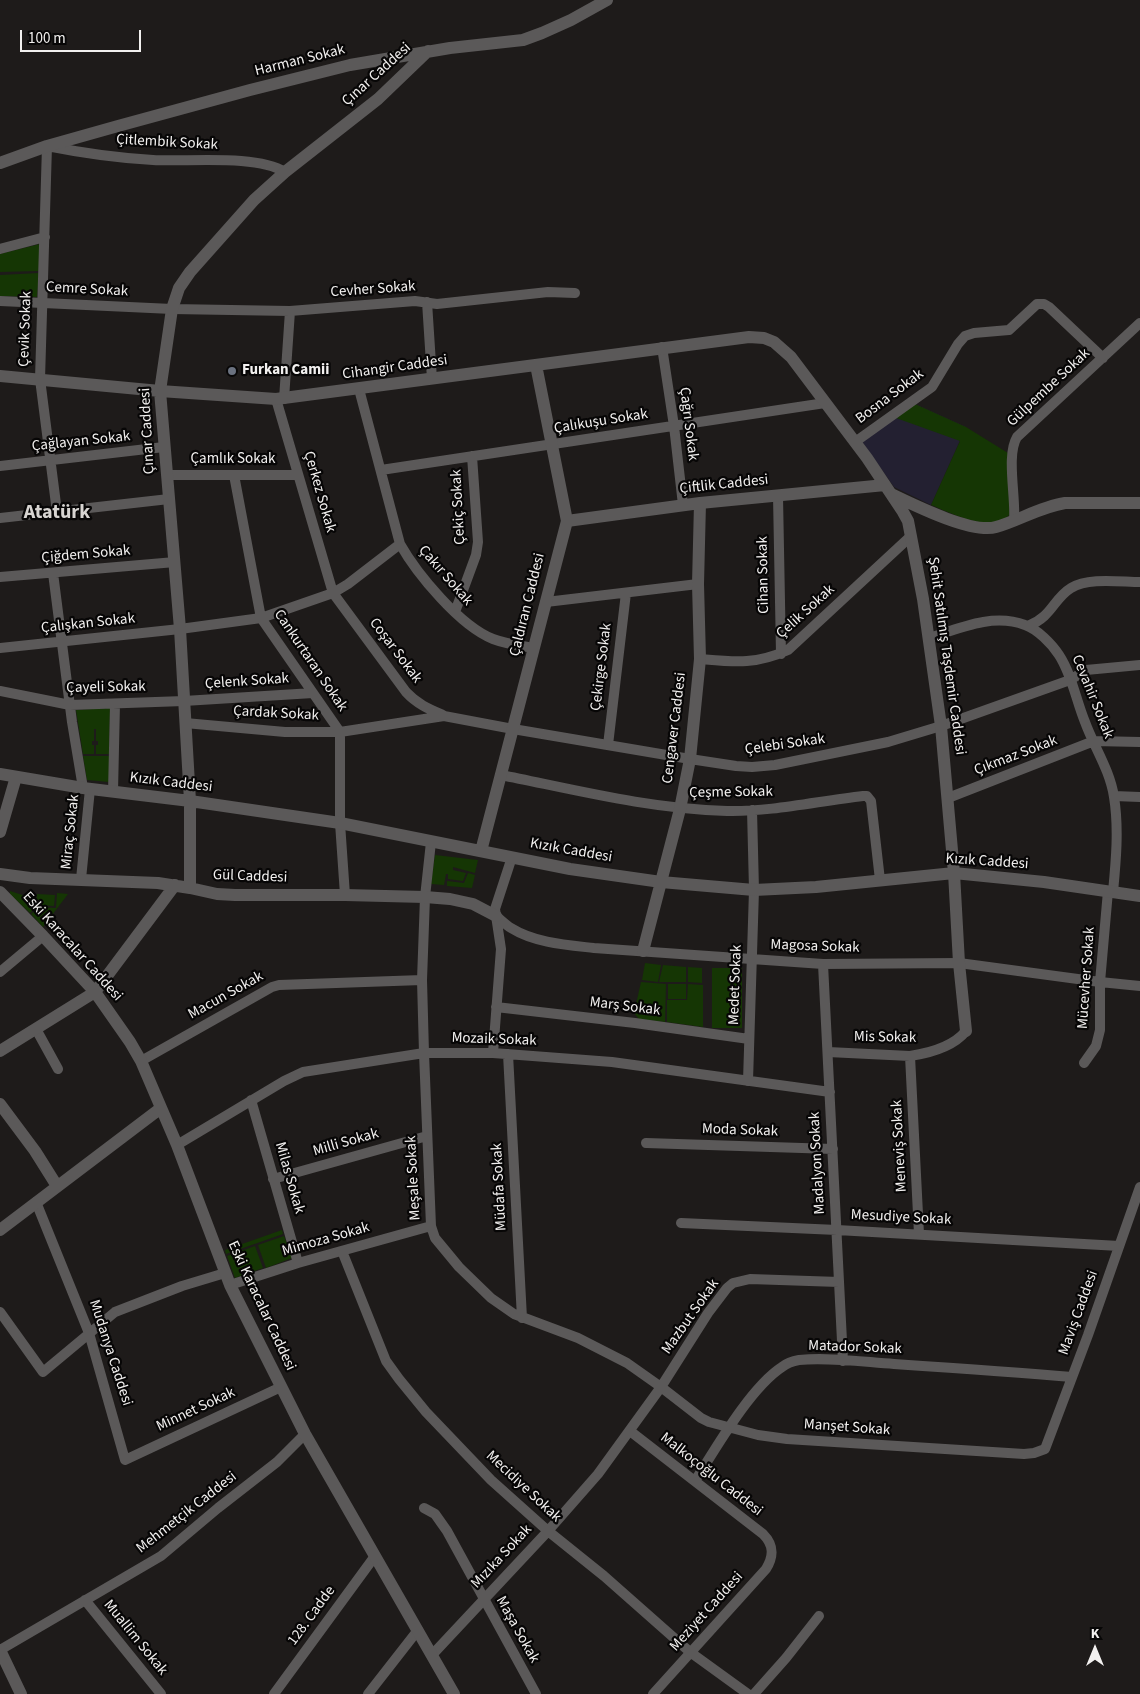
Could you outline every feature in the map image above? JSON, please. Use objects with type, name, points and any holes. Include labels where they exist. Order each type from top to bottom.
[{"type":"street","name":"Harman Sokak","points":[[0,163],[47,146],[250,90],[373,60],[428,51],[523,40],[571,20],[607,0]]},
{"type":"street","name":"Çınar Caddesi","points":[[190,888],[190,801],[180,629],[160,391],[172,309],[180,288],[190,272],[254,200],[285,172],[378,99],[428,51]]},
{"type":"street","name":"Çitlembik Sokak","points":[[47,146],[86,153],[153,160],[217,160],[263,164],[272,165],[285,172]]},
{"type":"street","name":"Çevik Sokak","points":[[47,146],[40,380],[57,512]]},
{"type":"street","points":[[0,249],[45,237]]},
{"type":"street","name":"Cevher Sokak","points":[[172,309],[290,311],[410,301],[438,304],[548,292],[575,293]]},
{"type":"street","name":"Cemre Sokak","points":[[0,301],[172,309]]},
{"type":"street","points":[[427,302],[432,379]]},
{"type":"street","name":"Bosna Sokak","points":[[855,442],[932,387],[958,344],[965,336],[974,333],[1009,330],[1037,304],[1044,304],[1049,307],[1103,358]]},
{"type":"street","points":[[280,399],[290,311]]},
{"type":"street","name":"Gülpembe Sokak","points":[[1014,520],[1015,498],[1011,454],[1013,444],[1024,429],[1140,324]]},
{"type":"street","name":"Cihangir Caddesi","points":[[0,376],[160,391],[280,399],[662,347],[749,337],[764,338]]},
{"type":"street","name":"Şehit Satılmış Taşdemir Caddesi","points":[[764,338],[774,342],[783,349],[826,403],[903,512],[912,536],[941,726],[966,1031]]},
{"type":"street","name":"Çağrı Sokak","points":[[662,347],[674,426],[682,506]]},
{"type":"street","name":"Çaldıran Caddesi","points":[[482,851],[567,521],[536,364]]},
{"type":"street","name":"Çakır Sokak","points":[[359,389],[400,544],[418,572],[455,612],[472,627],[493,640],[534,648]]},
{"type":"street","name":"Çerkez Sokak","points":[[280,399],[298,475],[333,593]]},
{"type":"street","name":"Çalıkuşu Sokak","points":[[381,470],[826,403]]},
{"type":"street","name":"Çağlayan Sokak","points":[[0,466],[164,448]]},
{"type":"street","name":"Çekiç Sokak","points":[[455,612],[476,556],[478,542],[472,456]]},
{"type":"street","name":"Çamlık Sokak","points":[[167,475],[298,475]]},
{"type":"street","name":"Cankurtaran Sokak","points":[[234,475],[261,618],[340,732],[340,824],[345,895]]},
{"type":"street","points":[[888,489],[923,509],[976,527],[986,528],[995,528],[1052,505],[1065,502],[1140,503]]},
{"type":"street","name":"Çiftlik Caddesi","points":[[567,521],[700,503],[888,489]]},
{"type":"street","name":"Cihan Sokak","points":[[778,496],[781,654]]},
{"type":"street","points":[[0,518],[169,499]]},
{"type":"street","name":"Cengaver Caddesi","points":[[642,951],[680,808],[690,759],[700,659],[698,584],[700,503]]},
{"type":"street","name":"Çelik Sokak","points":[[700,659],[752,662],[781,654],[788,650],[912,536]]},
{"type":"street","name":"Çalışkan Sokak","points":[[0,648],[180,629],[261,618],[333,593],[348,584],[400,544]]},
{"type":"street","name":"Çiğdem Sokak","points":[[0,577],[175,562]]},
{"type":"street","name":"Miraç Sokak","points":[[53,573],[70,705],[87,788],[81,879]]},
{"type":"street","points":[[1028,626],[1042,619],[1071,587],[1078,584],[1097,581],[1140,582]]},
{"type":"street","points":[[546,602],[698,584]]},
{"type":"street","name":"Çekirge Sokak","points":[[608,745],[626,592]]},
{"type":"street","name":"Coşar Sokak","points":[[333,593],[406,692],[425,708],[444,716]]},
{"type":"street","name":"Cevahir Sokak","points":[[929,638],[996,619],[1028,626],[1058,654],[1107,773],[1114,796],[1116,844],[1111,892]]},
{"type":"street","name":"Çelebi Sokak","points":[[513,729],[736,766],[775,765],[888,742],[941,726],[1070,680],[1086,670],[1140,665]]},
{"type":"street","name":"Çayeli Sokak","points":[[0,690],[70,705],[184,701]]},
{"type":"street","name":"Çelenk Sokak","points":[[184,701],[313,693]]},
{"type":"street","points":[[112,792],[115,704]]},
{"type":"street","name":"Çardak Sokak","points":[[185,723],[285,732],[340,732],[444,716],[513,729]]},
{"type":"street","points":[[1094,741],[1140,742]]},
{"type":"street","name":"Çıkmaz Sokak","points":[[948,798],[1094,741]]},
{"type":"street","name":"Kızık Caddesi","points":[[0,774],[112,792],[190,801],[340,824],[570,869],[661,882],[754,890],[816,887],[954,873],[1044,882],[1140,896]]},
{"type":"street","name":"Çeşme Sokak","points":[[501,775],[610,797],[680,808],[727,811],[752,810],[867,796],[871,801],[880,880]]},
{"type":"street","points":[[0,832],[16,777]]},
{"type":"street","points":[[1114,796],[1140,796]]},
{"type":"street","name":"Medet Sokak","points":[[748,1080],[754,890],[752,810]]},
{"type":"street","name":"Meşale Sokak","points":[[432,842],[425,896],[422,980],[427,1136],[432,1226],[435,1238],[459,1267],[491,1298],[506,1309],[522,1318],[578,1338],[609,1353],[638,1369],[661,1387]]},
{"type":"street","points":[[492,1053],[501,949],[496,903],[512,857]]},
{"type":"street","name":"Gül Caddesi","points":[[0,874],[30,878],[175,885],[217,894],[235,895],[425,896],[473,904],[496,916]]},
{"type":"street","points":[[0,1051],[95,992],[175,885]]},
{"type":"street","name":"Eski Karacalar Caddesi","points":[[0,892],[95,992],[141,1060],[176,1145],[224,1273],[305,1434],[454,1694]]},
{"type":"street","name":"Mücevher Sokak","points":[[1084,1063],[1093,1051],[1098,1039],[1100,982],[1111,892]]},
{"type":"street","name":"Magosa Sokak","points":[[496,916],[511,928],[536,939],[575,946],[823,964],[959,963],[1140,986]]},
{"type":"street","points":[[0,972],[43,936]]},
{"type":"street","name":"Madalyon Sokak","points":[[823,964],[843,1361]]},
{"type":"street","name":"Macun Sokak","points":[[141,1060],[272,987],[279,985],[422,980]]},
{"type":"street","name":"Marş Sokak","points":[[496,1008],[630,1022],[749,1039]]},
{"type":"street","points":[[36,1029],[58,1069]]},
{"type":"street","name":"Mis Sokak","points":[[828,1052],[910,1056],[933,1051],[950,1044],[966,1031]]},
{"type":"street","name":"Mozaik Sokak","points":[[176,1145],[292,1076],[303,1072],[424,1053],[492,1053],[612,1062],[830,1092]]},
{"type":"street","name":"Müdafa Sokak","points":[[508,1054],[522,1318]]},
{"type":"street","name":"Meneviş Sokak","points":[[910,1056],[919,1234]]},
{"type":"street","name":"Milas Sokak","points":[[251,1100],[298,1263]]},
{"type":"street","points":[[0,1104],[36,1151],[57,1186]]},
{"type":"street","points":[[0,1230],[161,1108]]},
{"type":"street","name":"Milli Sokak","points":[[274,1179],[427,1136]]},
{"type":"street","name":"Moda Sokak","points":[[646,1143],[833,1149]]},
{"type":"street","name":"Maviş Caddesi","points":[[1044,1449],[1072,1377],[1140,1187]]},
{"type":"street","name":"Mudanya Caddesi","points":[[36,1202],[89,1333],[125,1460]]},
{"type":"street","name":"Mesudiye Sokak","points":[[681,1223],[1119,1246]]},
{"type":"street","name":"Mimoza Sokak","points":[[230,1285],[298,1263],[432,1226]]},
{"type":"street","name":"Mecidiye Sokak","points":[[342,1251],[380,1349],[399,1379],[426,1412],[491,1480],[548,1531],[604,1576],[690,1652],[748,1694]]},
{"type":"street","points":[[0,1312],[43,1372],[115,1312],[182,1286],[224,1273]]},
{"type":"street","name":"Mazbut Sokak","points":[[630,1431],[661,1387],[720,1295],[733,1283],[750,1279],[839,1282]]},
{"type":"street","name":"Matador Sokak","points":[[695,1481],[730,1427],[759,1388],[782,1366],[789,1362],[801,1360],[843,1361],[1072,1377]]},
{"type":"street","name":"Minnet Sokak","points":[[125,1460],[281,1387]]},
{"type":"street","name":"Manşet Sokak","points":[[661,1387],[709,1422],[758,1435],[787,1439],[1024,1454],[1044,1449]]},
{"type":"street","name":"Mızıka Sokak","points":[[432,1655],[548,1531],[598,1474],[630,1431]]},
{"type":"street","name":"Malkoçoğlu Caddesi","points":[[630,1431],[763,1534],[771,1545]]},
{"type":"street","name":"Mehmetçik Caddesi","points":[[0,1650],[161,1556],[277,1462],[305,1434]]},
{"type":"street","name":"Maşa Sokak","points":[[424,1508],[435,1514],[447,1531],[536,1694]]},
{"type":"street","name":"Meziyet Caddesi","points":[[653,1694],[766,1569],[772,1557],[771,1545]]},
{"type":"street","name":"128. Cadde","points":[[274,1694],[375,1556]]},
{"type":"street","name":"Muallim Sokak","points":[[85,1600],[161,1694]]},
{"type":"street","points":[[754,1694],[786,1658],[819,1616]]},
{"type":"street","points":[[368,1694],[418,1630]]},
{"type":"street","points":[[0,1650],[21,1694]]},
{"type":"shaded area","points":[[915,404],[966,427],[931,505],[894,487],[862,442]]},
{"type":"green space","points":[[40,244],[39,271],[0,272],[0,254]]},
{"type":"green space","points":[[39,273],[37,297],[0,296],[0,275]]},
{"type":"green space","points":[[915,404],[966,427],[1008,453],[1010,514],[1003,520],[993,523],[972,520],[931,505],[960,441],[896,418]]},
{"type":"green space","points":[[110,708],[109,754],[96,754],[98,741],[96,741],[96,729],[94,729],[92,745],[94,745],[94,754],[83,754],[76,710]]},
{"type":"green space","points":[[83,756],[109,756],[109,782],[87,780]]},
{"type":"green space","points":[[435,855],[478,860],[475,873],[453,867],[453,870],[466,873],[463,881],[448,879],[448,874],[446,874],[444,885],[431,884]]},
{"type":"green space","points":[[468,873],[475,875],[472,888],[447,886],[447,881],[464,883]]},
{"type":"green space","points":[[10,891],[35,899],[35,906],[37,906],[30,913],[10,894]]},
{"type":"green space","points":[[57,893],[68,894],[43,927],[31,914],[39,907],[56,908]]},
{"type":"green space","points":[[37,894],[55,895],[54,906],[36,905]]},
{"type":"green space","points":[[645,963],[661,965],[658,982],[642,980]]},
{"type":"green space","points":[[663,965],[686,967],[686,982],[659,982]]},
{"type":"green space","points":[[688,967],[702,968],[702,983],[688,982]]},
{"type":"green space","points":[[712,968],[742,968],[742,1028],[712,1028]]},
{"type":"green space","points":[[641,982],[666,984],[665,1022],[639,1019],[634,1013]]},
{"type":"green space","points":[[668,984],[686,984],[686,999],[668,999]]},
{"type":"green space","points":[[688,984],[703,985],[703,1027],[667,1022],[667,1000],[687,1000]]},
{"type":"green space","points":[[282,1230],[283,1234],[226,1254],[225,1250]]},
{"type":"green space","points":[[284,1236],[292,1258],[266,1268],[258,1245]]},
{"type":"green space","points":[[255,1246],[263,1268],[235,1278],[227,1256]]},
{"type":"place","name":"Furkan Camii","points":[[232,371]]},
{"type":"district","name":"Atatürk","points":[[57,514]]}]
